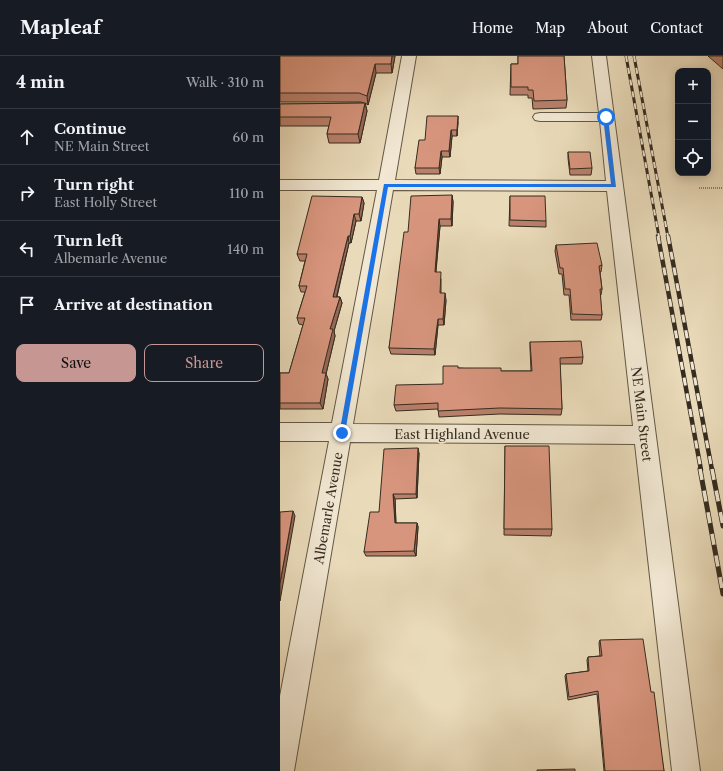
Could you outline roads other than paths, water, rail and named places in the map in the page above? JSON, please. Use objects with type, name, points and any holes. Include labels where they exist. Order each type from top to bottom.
[{"type":"street","name":"Albemarle Avenue","points":[[280,771],[342,433],[408,56]]},
{"type":"street","name":"NE Main Street","points":[[599,56],[686,771]]},
{"type":"street","points":[[540,117],[606,117]]},
{"type":"street","points":[[280,185],[614,186]]},
{"type":"street","name":"East Highland Avenue","points":[[280,432],[645,435]]},
{"type":"railway","points":[[626,56],[659,237]]},
{"type":"railway","points":[[634,56],[668,237]]},
{"type":"railway","points":[[658,236],[701,470]]},
{"type":"railway","points":[[668,236],[712,470]]},
{"type":"railway","points":[[700,469],[723,594]]},
{"type":"railway","points":[[712,469],[723,526]]}]
